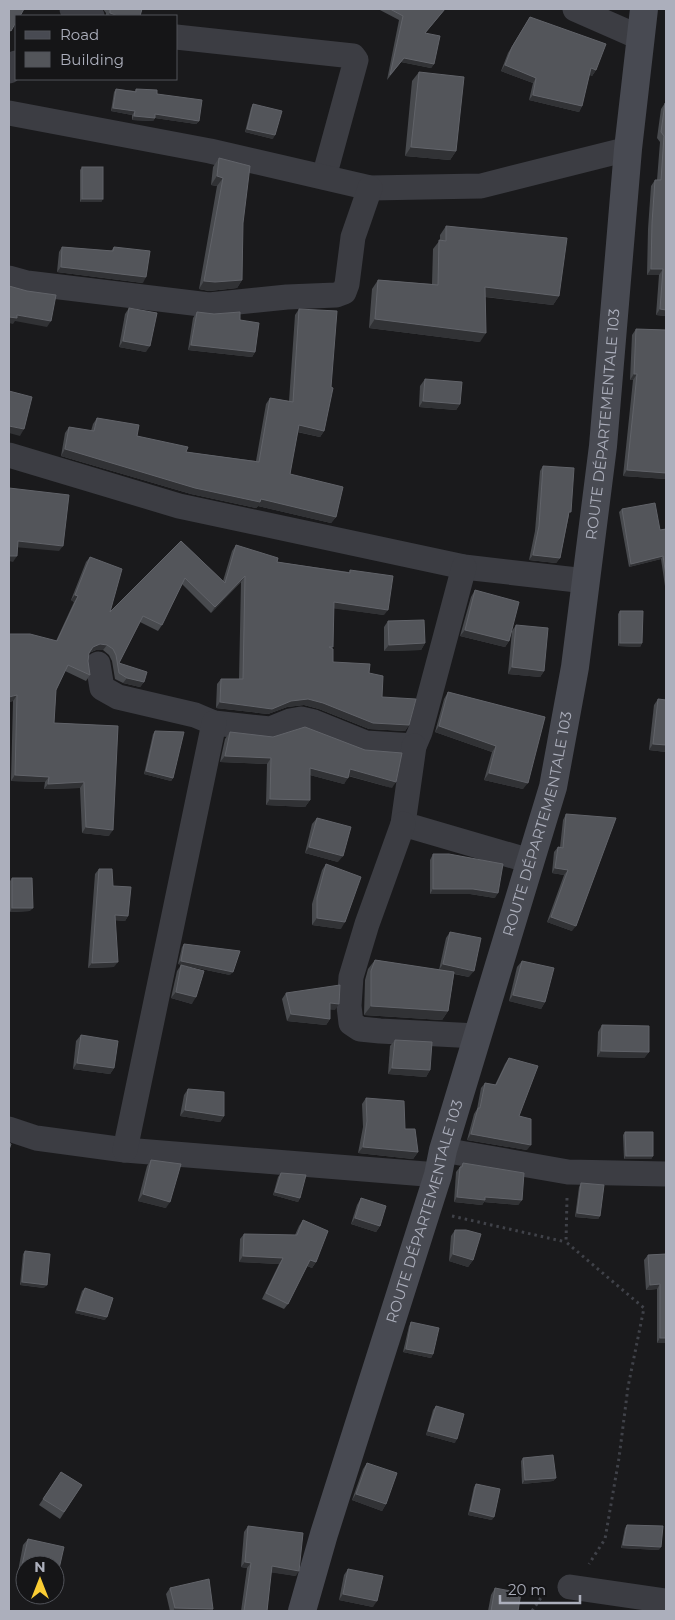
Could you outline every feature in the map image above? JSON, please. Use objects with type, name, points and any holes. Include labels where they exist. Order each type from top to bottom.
[{"type":"main road","name":"ROUTE DÉPARTEMENTALE 103","points":[[302,1611],[324,1534],[427,1210],[477,1036],[553,787],[575,667],[603,446],[628,149],[644,9]]},
{"type":"street","points":[[72,9],[89,15]]},
{"type":"street","points":[[575,9],[641,38]]},
{"type":"street","points":[[178,38],[353,56],[356,60],[324,177]]},
{"type":"street","points":[[9,113],[210,151],[370,188],[481,186],[628,149]]},
{"type":"street","points":[[9,278],[27,283],[209,306],[287,297],[336,295],[344,292],[347,284],[353,237],[370,188]]},
{"type":"street","points":[[9,455],[179,506],[464,567],[586,581]]},
{"type":"street","points":[[464,567],[420,732],[414,746],[403,824],[367,924],[351,977],[349,1006],[351,1023],[360,1029],[477,1036]]},
{"type":"street","points":[[98,664],[102,688],[108,692],[118,697],[195,716],[214,723],[270,729],[301,719],[314,722],[366,743],[414,746]]},
{"type":"street","points":[[125,1150],[214,723]]},
{"type":"street","points":[[403,824],[530,861]]},
{"type":"street","points":[[9,1129],[36,1138],[125,1150],[440,1163],[568,1172],[666,1174]]},
{"type":"street","points":[[570,1587],[666,1600]]},
{"type":"path","points":[[566,1242],[568,1172]]},
{"type":"path","points":[[427,1210],[566,1242],[644,1308],[628,1388],[619,1458],[605,1539],[586,1568],[570,1587]]},
{"type":"building","points":[[9,9],[24,9],[21,15],[15,15],[15,24],[11,31],[9,30]]},
{"type":"building","points":[[110,9],[142,9],[140,15],[115,15],[110,13]]},
{"type":"building","points":[[390,9],[445,9],[425,33],[440,36],[434,64],[404,58],[390,75],[403,16]]},
{"type":"building","points":[[530,17],[606,44],[596,70],[591,68],[582,106],[533,95],[536,78],[505,65],[512,47]]},
{"type":"building","points":[[419,72],[464,77],[456,151],[411,147]]},
{"type":"building","points":[[116,89],[136,92],[136,89],[157,90],[157,94],[202,100],[199,121],[155,114],[155,118],[134,116],[135,111],[113,108]]},
{"type":"building","points":[[665,103],[666,310],[660,309],[663,269],[651,269],[655,180],[661,180],[664,136],[661,132]]},
{"type":"building","points":[[253,104],[282,111],[275,135],[247,129]]},
{"type":"building","points":[[219,158],[250,166],[243,223],[242,280],[204,281],[223,178],[217,176]]},
{"type":"building","points":[[82,167],[103,167],[103,199],[82,199]]},
{"type":"building","points":[[446,226],[567,238],[559,296],[485,287],[486,333],[375,319],[378,280],[438,285],[439,240],[446,241]]},
{"type":"building","points":[[62,247],[113,251],[114,247],[150,251],[146,277],[61,267]]},
{"type":"building","points":[[9,286],[27,291],[56,295],[51,321],[17,315],[17,318],[9,317]]},
{"type":"building","points":[[129,308],[157,313],[150,346],[123,341]]},
{"type":"building","points":[[299,309],[337,311],[331,387],[333,388],[324,431],[299,425],[290,474],[343,487],[336,517],[261,499],[260,502],[195,488],[65,449],[69,427],[94,431],[97,418],[139,425],[137,436],[188,447],[186,452],[259,462],[270,398],[293,402]]},
{"type":"building","points":[[197,312],[214,314],[240,312],[240,320],[259,323],[255,352],[191,345]]},
{"type":"building","points":[[636,329],[666,330],[666,473],[627,470],[637,374],[634,374]]},
{"type":"building","points":[[425,379],[462,382],[460,404],[423,401]]},
{"type":"building","points":[[9,391],[32,397],[24,429],[9,426]]},
{"type":"building","points":[[543,466],[574,468],[571,512],[569,512],[560,558],[533,555],[539,526]]},
{"type":"building","points":[[9,488],[69,495],[63,546],[18,541],[17,556],[9,556]]},
{"type":"building","points":[[655,503],[660,530],[666,529],[666,576],[663,556],[631,564],[622,509]]},
{"type":"building","points":[[181,541],[225,583],[236,545],[278,558],[277,562],[350,573],[350,570],[393,576],[388,610],[334,602],[333,647],[329,647],[333,649],[333,662],[370,664],[369,673],[383,676],[382,697],[416,699],[409,725],[373,723],[308,699],[291,701],[272,709],[220,702],[221,679],[243,679],[245,576],[215,607],[185,578],[162,625],[143,616],[119,663],[147,672],[144,682],[127,678],[119,673],[113,649],[107,645],[100,644],[93,647],[89,653],[90,675],[68,665],[56,690],[54,723],[118,726],[113,830],[86,827],[84,782],[48,784],[49,777],[15,775],[17,695],[9,697],[9,634],[30,634],[57,641],[78,596],[75,595],[90,557],[122,569],[110,612]]},
{"type":"building","points":[[475,590],[519,602],[509,641],[465,630]]},
{"type":"building","points":[[620,611],[643,611],[642,643],[620,643]]},
{"type":"building","points":[[424,620],[425,643],[389,645],[388,621]]},
{"type":"building","points":[[516,625],[548,628],[544,671],[512,667]]},
{"type":"building","points":[[448,692],[545,717],[528,783],[489,773],[496,746],[439,726]]},
{"type":"building","points":[[658,699],[666,700],[666,745],[653,744]]},
{"type":"building","points":[[305,727],[365,750],[402,753],[396,782],[350,769],[348,778],[310,768],[310,800],[270,799],[271,758],[225,756],[230,732],[273,737]]},
{"type":"building","points":[[155,731],[184,732],[173,778],[146,771]]},
{"type":"building","points":[[566,814],[616,818],[576,926],[551,917],[568,870],[555,868],[558,847],[563,848]]},
{"type":"building","points":[[317,818],[351,827],[343,856],[309,847]]},
{"type":"building","points":[[433,854],[449,854],[503,864],[498,893],[473,889],[433,889]]},
{"type":"building","points":[[326,864],[361,877],[345,922],[317,918],[317,898]]},
{"type":"building","points":[[99,869],[112,869],[113,886],[131,887],[128,916],[115,915],[118,962],[92,963]]},
{"type":"building","points":[[12,878],[32,878],[33,908],[12,908]]},
{"type":"building","points":[[450,932],[481,938],[474,971],[443,964]]},
{"type":"building","points":[[184,944],[240,951],[233,972],[181,961]]},
{"type":"building","points":[[375,960],[454,972],[448,1011],[371,1006],[371,971]]},
{"type":"building","points":[[522,961],[554,968],[545,1002],[513,995]]},
{"type":"building","points":[[181,965],[204,971],[196,997],[176,992]]},
{"type":"building","points":[[340,985],[339,1004],[330,1003],[330,1019],[291,1014],[286,993]]},
{"type":"building","points":[[602,1025],[649,1026],[649,1052],[601,1051]]},
{"type":"building","points":[[81,1035],[118,1041],[114,1068],[77,1063]]},
{"type":"building","points":[[395,1040],[432,1042],[430,1070],[392,1068]]},
{"type":"building","points":[[509,1058],[538,1066],[519,1116],[531,1119],[531,1145],[471,1134],[478,1108],[480,1108],[485,1083],[496,1085]]},
{"type":"building","points":[[188,1089],[224,1092],[224,1116],[185,1110]]},
{"type":"building","points":[[366,1098],[404,1101],[405,1129],[415,1129],[418,1152],[363,1147],[367,1121]]},
{"type":"building","points":[[625,1132],[653,1132],[653,1156],[626,1156]]},
{"type":"building","points":[[151,1160],[181,1164],[170,1202],[143,1194]]},
{"type":"building","points":[[463,1163],[524,1173],[522,1200],[485,1197],[485,1200],[457,1197],[460,1167],[462,1167]]},
{"type":"building","points":[[281,1173],[306,1175],[300,1198],[275,1192]]},
{"type":"building","points":[[581,1183],[604,1185],[600,1216],[577,1213]]},
{"type":"building","points":[[361,1198],[386,1206],[380,1226],[355,1218]]},
{"type":"building","points":[[303,1220],[328,1231],[316,1262],[310,1260],[288,1304],[266,1293],[283,1258],[243,1256],[244,1234],[297,1235]]},
{"type":"building","points":[[455,1230],[466,1230],[481,1234],[473,1260],[453,1254]]},
{"type":"building","points":[[25,1251],[50,1254],[47,1285],[22,1282]]},
{"type":"building","points":[[666,1254],[666,1338],[660,1338],[660,1284],[650,1285],[648,1255]]},
{"type":"building","points":[[85,1288],[113,1298],[107,1317],[77,1310]]},
{"type":"building","points":[[411,1322],[439,1328],[433,1354],[406,1349]]},
{"type":"building","points":[[436,1406],[464,1414],[457,1439],[428,1431]]},
{"type":"building","points":[[553,1455],[556,1478],[525,1480],[523,1458]]},
{"type":"building","points":[[367,1463],[397,1473],[386,1504],[356,1494]]},
{"type":"building","points":[[61,1472],[82,1485],[64,1512],[43,1499]]},
{"type":"building","points":[[476,1484],[500,1489],[494,1517],[470,1511]]},
{"type":"building","points":[[627,1525],[663,1526],[661,1547],[623,1545]]},
{"type":"building","points":[[248,1526],[303,1533],[299,1571],[272,1566],[267,1611],[244,1611],[251,1563],[245,1562]]},
{"type":"building","points":[[28,1539],[64,1547],[62,1555],[24,1555]]},
{"type":"building","points":[[348,1569],[383,1576],[377,1601],[343,1594]]},
{"type":"building","points":[[209,1579],[213,1609],[175,1608],[170,1588]]},
{"type":"building","points":[[495,1588],[521,1593],[518,1611],[491,1611]]}]
